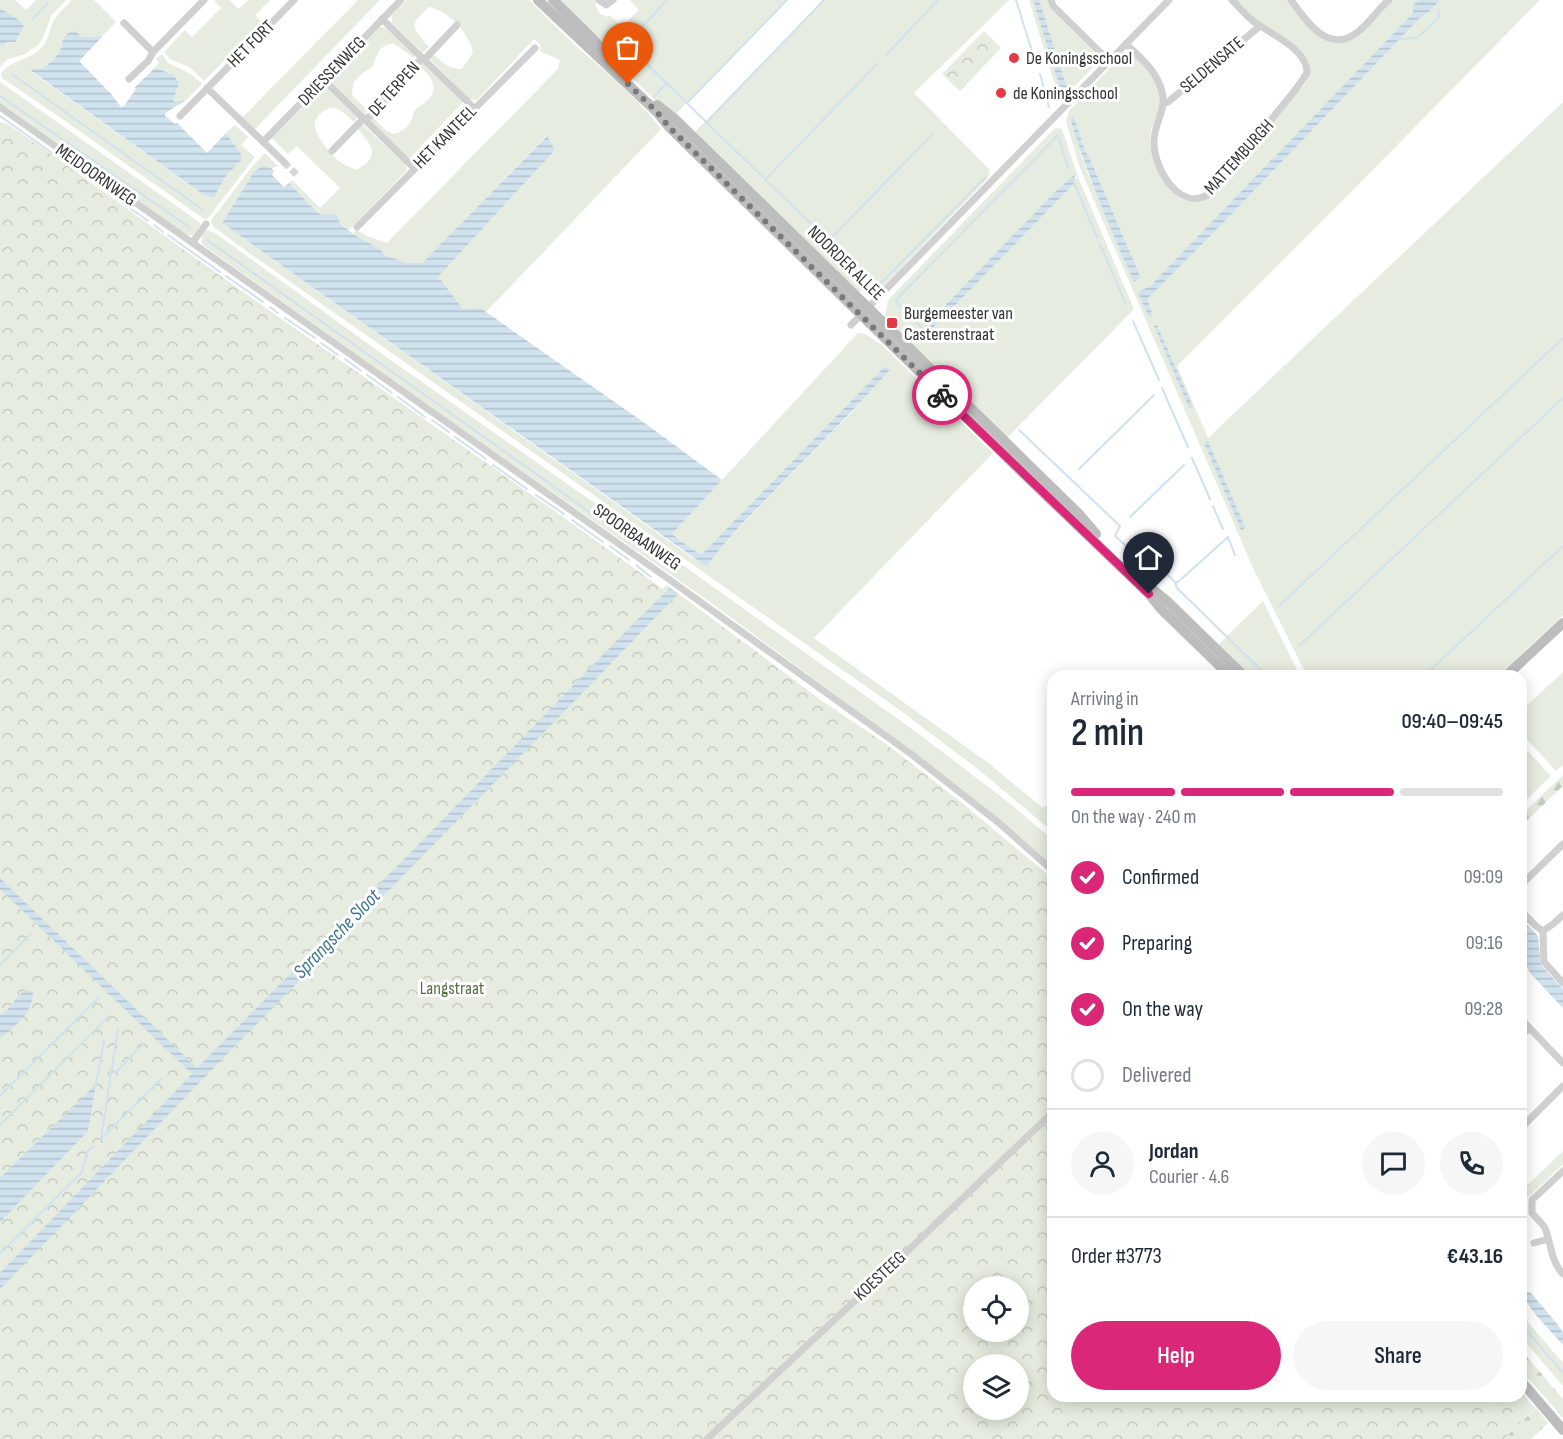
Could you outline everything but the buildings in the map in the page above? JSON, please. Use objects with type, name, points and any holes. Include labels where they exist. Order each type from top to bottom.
[{"type":"street","points":[[129,79],[204,0]]},
{"type":"street","name":"HET FORT","points":[[180,116],[294,0]]},
{"type":"street","name":"DRIESSENWEG","points":[[262,142],[400,0]]},
{"type":"street","name":"NOORDER ALLEE","points":[[538,0],[865,312]]},
{"type":"street","name":"NOORDER ALLEE","points":[[553,0],[593,39],[603,53],[662,110],[676,120],[1224,670]]},
{"type":"street","points":[[599,0],[606,5],[613,0]]},
{"type":"street","points":[[1051,0],[1053,6],[1109,61]]},
{"type":"street","points":[[851,325],[1169,0]]},
{"type":"street","name":"MATTEMBURGH","points":[[1164,103],[1154,139],[1158,164],[1172,187],[1180,194],[1190,199],[1204,198],[1213,191],[1307,73],[1305,62],[1300,54],[1251,20],[1232,0]]},
{"type":"street","points":[[1291,0],[1318,32],[1337,40],[1352,37],[1389,0]]},
{"type":"street","name":"DE TERPEN","points":[[382,19],[474,108]]},
{"type":"street","points":[[124,23],[153,52]]},
{"type":"street","name":"DE TERPEN","points":[[332,151],[457,26]]},
{"type":"street","name":"SELDENSATE","points":[[1164,103],[1260,26]]},
{"type":"street","points":[[1126,44],[1147,64],[1156,77],[1161,87],[1164,103]]},
{"type":"street","name":"HET KANTEEL","points":[[357,227],[535,48]]},
{"type":"street","name":"DE TERPEN","points":[[323,79],[414,168]]},
{"type":"street","points":[[207,88],[284,162]]},
{"type":"street","name":"MEIDOORNWEG","points":[[0,107],[193,242]]},
{"type":"street","points":[[193,242],[206,224]]},
{"type":"street","name":"SPOORBAANWEG","points":[[193,242],[911,754],[999,823],[1047,866]]},
{"type":"street","name":"NOORDER ALLEE","points":[[1023,467],[1078,513],[1092,531],[1239,670]]},
{"type":"street","points":[[1512,670],[1563,622]]},
{"type":"street","points":[[1527,879],[1563,844]]},
{"type":"street","points":[[1543,931],[1563,915]]},
{"type":"street","points":[[1527,917],[1543,931]]},
{"type":"street","points":[[1543,931],[1544,962],[1563,983]]},
{"type":"street","points":[[1527,1026],[1563,1063]]},
{"type":"street","points":[[1527,1122],[1563,1086]]},
{"type":"street","name":"KOESTEEG","points":[[707,1439],[1047,1118]]},
{"type":"street","points":[[1562,1270],[1544,1226],[1532,1213],[1532,1200],[1563,1171]]},
{"type":"street","points":[[1534,1243],[1548,1239]]},
{"type":"street","points":[[1527,1388],[1563,1430]]},
{"type":"green space","points":[[0,0],[15,0],[26,10],[36,0],[66,0],[51,16],[38,45],[25,54],[8,59],[0,67],[0,45],[13,43],[24,25],[0,8]]},
{"type":"green space","points":[[72,0],[94,0],[116,22],[102,36],[82,37],[78,34],[64,38],[53,60],[43,67],[30,71],[210,197],[214,197],[226,176],[241,160],[241,154],[226,133],[235,125],[248,137],[241,145],[255,157],[208,218],[204,219],[2,78],[1,73],[5,69],[37,52],[44,45],[55,19]]},
{"type":"green space","points":[[215,0],[229,0],[239,9],[248,0],[270,0],[255,15],[262,22],[204,81],[190,68],[172,60],[164,52],[185,30],[192,37],[221,8]]},
{"type":"green space","points":[[358,0],[380,0],[254,130],[242,118]]},
{"type":"green space","points":[[407,0],[529,0],[569,40],[631,95],[661,129],[486,312],[480,308],[463,309],[437,278],[555,150],[546,136],[422,263],[406,263],[385,255],[380,249],[353,234],[357,230],[387,243],[558,69],[560,60],[540,51],[540,44],[534,39],[477,100],[469,99],[429,58],[433,54],[449,66],[461,69],[473,52],[467,37],[451,18],[429,7],[415,23],[416,31],[429,47],[423,53],[392,23],[392,15]]},
{"type":"green space","points":[[557,0],[594,0],[597,2],[595,4],[599,13],[607,17],[610,15],[622,27],[639,10],[630,0],[786,0],[674,116],[632,78],[595,36]]},
{"type":"green space","points":[[823,0],[1009,0],[914,93],[990,170],[988,178],[880,290],[863,290],[856,293],[693,134]]},
{"type":"green space","points":[[1029,0],[1048,0],[1050,8],[1098,56],[1098,62],[1060,101]]},
{"type":"green space","points":[[1236,0],[1287,0],[1306,23],[1344,42],[1394,0],[1419,0],[1413,5],[1413,13],[1149,287],[1141,290],[1151,312],[1146,299],[1440,0],[1540,0],[1177,366],[1208,438],[1563,102],[1563,615],[1504,670],[1304,670],[1254,570],[1080,168],[1066,121],[1069,111],[1125,52],[1128,52],[1147,69],[1160,92],[1160,104],[1150,137],[1150,145],[1165,182],[1177,196],[1184,200],[1198,202],[1211,197],[1306,82],[1309,63],[1306,57],[1286,40],[1257,21]],"holes":[[[1074,117],[1085,151],[1141,278],[1136,282],[1134,282],[1088,174],[1081,155]]]},
{"type":"green space","points":[[380,27],[388,29],[416,55],[414,58],[393,43],[379,50],[372,67],[353,83],[352,95],[368,111],[364,114],[336,87],[332,76]]},
{"type":"green space","points":[[984,31],[1001,48],[960,91],[942,74]]},
{"type":"green space","points":[[162,54],[168,63],[191,74],[202,84],[185,101],[175,102],[173,100],[169,72],[155,68],[150,72],[159,63],[156,59]]},
{"type":"green space","points":[[422,63],[463,102],[409,159],[370,121],[373,117],[385,130],[394,134],[407,127],[415,110],[427,101],[433,91],[434,86],[430,78],[419,65]]},
{"type":"green space","points":[[0,82],[201,224],[193,236],[184,233],[0,104]]},
{"type":"green space","points":[[321,88],[328,89],[357,117],[354,122],[342,111],[329,108],[316,119],[315,127],[319,137],[335,157],[356,170],[369,160],[372,151],[358,129],[362,124],[405,164],[407,170],[349,230],[332,217],[317,212],[289,183],[292,180],[320,208],[340,188],[297,146],[288,154],[272,138]]},
{"type":"green space","name":"Langstraat","points":[[0,122],[9,125],[54,156],[663,589],[667,585],[822,701],[886,744],[962,803],[1047,874],[1047,1402],[1527,1402],[1527,1399],[1535,1408],[1504,1439],[0,1439]]},
{"type":"green space","points":[[1055,128],[1062,129],[1078,177],[1134,309],[1005,440],[884,319],[889,299]],"holes":[[[1074,176],[1077,177],[1076,182],[923,338],[918,332],[1063,185]]]},
{"type":"green space","points":[[265,153],[278,166],[271,168],[262,166],[254,172],[222,223],[691,557],[708,565],[710,559],[730,537],[890,370],[885,366],[704,552],[700,554],[672,534],[858,333],[865,334],[882,345],[993,453],[814,638],[987,762],[1043,808],[1047,804],[1047,827],[979,770],[901,711],[213,226],[212,219]]},
{"type":"green space","points":[[207,230],[215,233],[923,737],[1047,835],[1047,862],[898,741],[710,602],[206,247],[201,242],[203,233]]},
{"type":"green space","points":[[1263,601],[1297,670],[1242,670],[1217,646]]},
{"type":"green space","points":[[1563,672],[1563,765],[1556,771],[1527,740],[1527,705]]},
{"type":"green space","points":[[1527,750],[1551,776],[1527,799]]},
{"type":"green space","points":[[1563,775],[1563,786],[1527,820],[1527,809]]},
{"type":"green space","points":[[1563,1151],[1563,1164],[1527,1198],[1527,1185]]},
{"type":"green space","points":[[1527,1321],[1563,1363],[1563,1386],[1527,1344]]},
{"type":"green space","points":[[1527,1357],[1563,1399],[1563,1418],[1527,1377]]},
{"type":"green space","points":[[1536,1408],[1548,1423],[1531,1439],[1504,1439]]},
{"type":"water","points":[[1033,0],[1039,0],[1067,88],[1061,91]]},
{"type":"water","points":[[1419,0],[1440,0],[1147,299],[1153,316],[1149,317],[1138,293],[1149,287],[1413,13],[1413,5]]},
{"type":"water","points":[[0,8],[24,25],[15,42],[8,42],[3,46],[0,45]]},
{"type":"water","points":[[75,31],[82,37],[103,36],[79,61],[121,107],[136,89],[134,88],[155,68],[175,77],[179,83],[173,100],[175,102],[185,101],[165,113],[165,116],[175,124],[177,123],[207,153],[226,133],[241,154],[241,160],[226,176],[214,197],[200,192],[30,70],[41,68],[53,60],[65,36]]},
{"type":"water","points":[[1074,117],[1085,151],[1141,278],[1134,282],[1084,160],[1070,118]]},
{"type":"water","points":[[547,136],[555,150],[437,278],[463,309],[480,308],[722,480],[672,534],[695,551],[700,554],[704,552],[885,366],[890,370],[742,524],[707,566],[701,564],[222,223],[254,172],[262,166],[271,168],[274,171],[272,175],[284,187],[289,183],[317,212],[323,215],[338,216],[341,224],[353,234],[380,249],[385,255],[406,263],[422,263]]},
{"type":"water","points":[[1074,175],[1076,182],[923,338],[918,333]]},
{"type":"water","points":[[1157,325],[1193,407],[1189,408],[1154,326]]},
{"type":"water","points":[[1208,441],[1244,529],[1241,530],[1204,443]]},
{"type":"water","name":"Sprangsche Sloot","points":[[670,588],[678,594],[0,1289],[0,1273],[192,1074],[0,889],[0,878],[197,1068]]},
{"type":"water","points":[[1527,924],[1538,936],[1541,965],[1563,989],[1563,1008],[1527,968]]},
{"type":"water","points":[[26,990],[33,992],[27,1013],[18,1024],[0,1038],[0,1015]]},
{"type":"water","points":[[96,1084],[88,1131],[0,1222],[0,1178]]},
{"type":"water","points":[[1527,1292],[1531,1293],[1558,1325],[1563,1333],[1563,1345],[1534,1312],[1529,1305]]},
{"type":"waterway","points":[[667,0],[626,44],[873,284],[879,285],[985,178]]},
{"type":"waterway","points":[[687,103],[787,0]]},
{"type":"waterway","points":[[706,123],[824,0]]},
{"type":"waterway","points":[[886,55],[938,0]]},
{"type":"waterway","points":[[1016,0],[1036,64]]},
{"type":"waterway","points":[[33,19],[48,3]]},
{"type":"waterway","points":[[1398,38],[1417,38],[1439,17],[1438,10]]},
{"type":"waterway","points":[[613,57],[626,44]]},
{"type":"waterway","points":[[765,180],[877,64]]},
{"type":"waterway","points":[[12,74],[203,210]]},
{"type":"waterway","points":[[1040,74],[1049,107]]},
{"type":"waterway","points":[[654,97],[666,83]]},
{"type":"waterway","points":[[0,96],[189,227]]},
{"type":"waterway","points":[[0,116],[59,158]]},
{"type":"waterway","points":[[828,241],[932,135]]},
{"type":"waterway","points":[[923,329],[895,301],[1058,135],[1068,168]]},
{"type":"waterway","points":[[67,163],[148,221]]},
{"type":"waterway","points":[[1075,179],[1073,180],[1097,237]]},
{"type":"waterway","points":[[154,225],[163,232]]},
{"type":"waterway","points":[[168,235],[220,272]]},
{"type":"waterway","points":[[207,240],[671,570]]},
{"type":"waterway","points":[[1100,244],[1126,304]]},
{"type":"waterway","points":[[226,276],[263,302]]},
{"type":"waterway","points":[[270,307],[278,313]]},
{"type":"waterway","points":[[285,318],[315,338]]},
{"type":"waterway","points":[[1133,321],[1159,380]]},
{"type":"waterway","points":[[1279,606],[1563,338]]},
{"type":"waterway","points":[[321,343],[338,355]]},
{"type":"waterway","points":[[345,359],[361,371]]},
{"type":"waterway","points":[[367,375],[392,393]]},
{"type":"waterway","points":[[1162,388],[1188,447]]},
{"type":"waterway","points":[[1079,469],[1154,395]]},
{"type":"waterway","points":[[398,397],[425,417]]},
{"type":"waterway","points":[[1300,645],[1563,398]]},
{"type":"waterway","points":[[432,420],[449,432]]},
{"type":"waterway","points":[[1019,430],[1120,526],[1115,536],[1143,561]]},
{"type":"waterway","points":[[455,437],[486,459]]},
{"type":"waterway","points":[[1192,458],[1210,499]]},
{"type":"waterway","points":[[493,465],[527,489]]},
{"type":"waterway","points":[[1130,517],[1184,465]]},
{"type":"waterway","points":[[536,495],[564,514]]},
{"type":"waterway","points":[[1213,506],[1223,529]]},
{"type":"waterway","points":[[572,520],[603,542]]},
{"type":"waterway","points":[[1142,574],[1155,562],[1175,582],[1178,582],[1228,537],[1235,555]]},
{"type":"waterway","points":[[610,546],[629,560]]},
{"type":"waterway","points":[[1430,670],[1563,546]]},
{"type":"waterway","points":[[636,565],[651,577]]},
{"type":"waterway","points":[[1175,582],[1177,588],[1261,670]]},
{"type":"waterway","points":[[0,965],[31,934]]},
{"type":"waterway","points":[[0,1096],[98,998]]},
{"type":"waterway","points":[[0,1125],[109,1016]]},
{"type":"waterway","points":[[118,1028],[101,1139],[162,1078]]},
{"type":"waterway","points":[[96,1084],[104,1041]]},
{"type":"waterway","points":[[111,1073],[117,1071],[143,1044]]},
{"type":"waterway","points":[[0,1254],[82,1172],[88,1150],[94,1146]]},
{"type":"waterway","points":[[1527,1331],[1563,1373]]},
{"type":"tunnel","points":[[284,162],[297,175]]},
{"type":"way so far","points":[[628,84],[942,395]]},
{"type":"place","name":"De Koningsschool","points":[[1014,58]]},
{"type":"place","name":"de Koningsschool","points":[[1001,93]]},
{"type":"place","name":"Burgemeester van Casterenstraat","points":[[892,323]]},
{"type":"route","points":[[942,395],[1149,594]]}]
